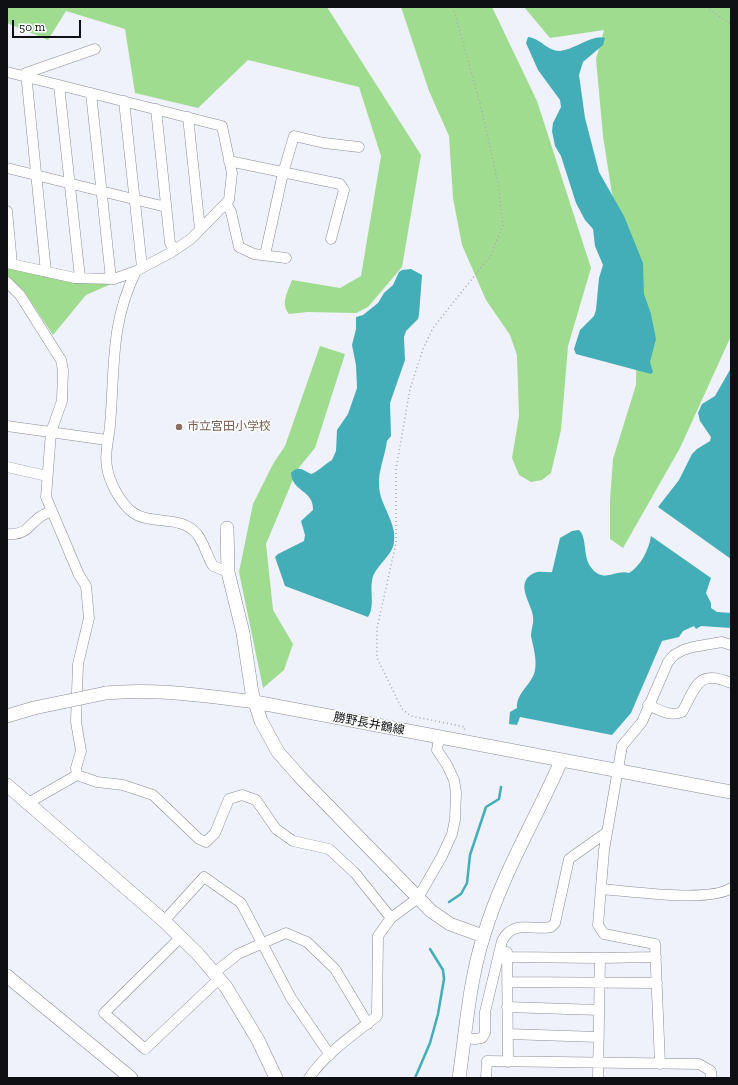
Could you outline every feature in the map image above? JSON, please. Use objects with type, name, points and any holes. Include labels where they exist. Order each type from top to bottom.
[{"type":"street","points":[[46,272],[25,77],[26,73],[95,49]]},
{"type":"street","points":[[7,72],[222,126],[232,173],[229,200],[191,239],[175,250],[120,278],[80,278],[46,272],[10,263],[7,211]]},
{"type":"street","points":[[59,85],[80,278]]},
{"type":"street","points":[[92,93],[110,279]]},
{"type":"street","points":[[124,101],[134,199],[139,269],[124,298],[114,345],[110,426],[105,454],[109,476],[118,494],[132,512],[141,516],[185,524],[196,532],[201,539],[213,566],[228,572]]},
{"type":"street","points":[[156,109],[170,243],[175,250]]},
{"type":"street","points":[[188,117],[200,229]]},
{"type":"street","points":[[265,255],[283,173],[294,136],[324,143],[359,147]]},
{"type":"street","points":[[229,161],[340,184],[344,190],[331,239]]},
{"type":"street","points":[[7,168],[166,207]]},
{"type":"street","points":[[226,203],[232,212],[239,247],[254,254],[286,258]]},
{"type":"street","points":[[7,282],[20,295],[61,360],[63,370],[62,401],[51,432],[46,498],[50,512],[79,575],[86,586],[89,602],[89,618],[78,664],[76,722],[81,751],[76,768],[77,775]]},
{"type":"street","points":[[7,426],[107,440]]},
{"type":"street","points":[[7,467],[47,476]]},
{"type":"street","points":[[7,534],[15,534],[26,531],[42,514],[50,512]]},
{"type":"street","points":[[227,528],[228,572],[239,610],[252,693],[261,721],[278,752],[300,777],[431,911],[450,924],[483,936]]},
{"type":"street","points":[[660,1064],[655,944],[604,934],[598,925],[607,832],[622,746],[642,722],[648,705],[668,662],[674,655],[693,647],[722,642],[731,645]]},
{"type":"street","points":[[648,705],[672,715],[677,714],[682,712],[693,690],[701,680],[708,677],[718,677],[731,683]]},
{"type":"street","name":"勝野長井鶴線","points":[[7,716],[34,708],[106,693],[128,691],[177,692],[255,702],[731,792]]},
{"type":"street","points":[[309,1078],[315,1068],[330,1054],[377,1016],[378,936],[391,918],[418,898],[442,856],[452,834],[455,820],[456,792],[454,780],[447,765],[437,750],[439,738]]},
{"type":"street","points":[[459,1078],[473,980],[483,936],[504,881],[561,761]]},
{"type":"street","points":[[28,803],[77,775],[97,782],[123,784],[153,796],[199,839],[206,842],[215,833],[229,799],[242,795],[256,800],[276,828],[293,841],[329,849],[355,873],[391,918]]},
{"type":"street","points":[[7,785],[181,937],[216,976],[258,1040],[276,1078]]},
{"type":"street","points":[[465,1038],[482,1038],[485,1033],[485,1012],[502,941],[506,932],[512,928],[551,927],[555,922],[569,859],[607,832]]},
{"type":"street","points":[[164,921],[204,877],[241,903],[291,998],[330,1054]]},
{"type":"street","points":[[601,889],[694,896],[722,893],[731,888]]},
{"type":"street","points":[[506,932],[508,1062]]},
{"type":"street","points":[[181,937],[104,1013],[144,1050],[238,954],[286,933],[308,942],[335,969],[368,1024]]},
{"type":"street","points":[[507,957],[656,957]]},
{"type":"street","points":[[598,1078],[600,958]]},
{"type":"street","points":[[7,976],[131,1078]]},
{"type":"street","points":[[507,982],[599,984],[657,983]]},
{"type":"street","points":[[507,1007],[599,1010]]},
{"type":"street","points":[[508,1034],[598,1037]]},
{"type":"street","points":[[486,1078],[487,1061],[699,1064],[711,1072],[711,1078]]},
{"type":"path","points":[[453,7],[482,111],[498,183],[503,224],[491,255],[433,328],[422,350],[410,388],[396,469],[396,543],[377,628],[377,658],[402,709],[411,716],[465,727],[462,742]]},
{"type":"path","points":[[706,7],[731,24]]},
{"type":"green space","points":[[7,7],[327,7],[421,155],[402,267],[368,307],[356,313],[308,312],[289,314],[286,310],[286,297],[292,280],[340,288],[361,276],[381,156],[359,87],[248,60],[198,108],[135,93],[125,29],[66,11],[48,40],[7,23]]},
{"type":"green space","points":[[401,7],[492,7],[537,101],[591,268],[568,346],[561,430],[551,473],[542,480],[531,482],[519,475],[512,458],[519,416],[517,355],[510,335],[486,300],[462,245],[453,198],[449,136],[429,91]]},
{"type":"green space","points":[[524,7],[731,7],[731,336],[680,448],[623,548],[610,539],[610,500],[613,459],[636,385],[637,297],[618,232],[603,136],[596,59],[604,30],[550,38]]},
{"type":"green space","points":[[7,266],[111,284],[86,295],[53,335],[23,290],[7,277]]},
{"type":"green space","points":[[320,346],[345,354],[315,448],[297,470],[266,544],[273,610],[293,644],[284,670],[263,688],[239,572],[253,504],[273,464],[285,446]]},
{"type":"water","points":[[528,37],[551,49],[560,51],[595,38],[605,38],[603,45],[583,62],[579,75],[585,118],[599,172],[624,216],[643,263],[644,294],[651,314],[656,339],[650,362],[653,372],[651,374],[576,354],[574,349],[580,330],[594,316],[596,310],[599,278],[603,265],[595,246],[593,229],[585,220],[576,203],[561,156],[555,146],[552,131],[553,123],[561,107],[560,100],[538,70],[526,43]]},
{"type":"water","points":[[411,269],[422,275],[419,315],[418,319],[406,331],[404,337],[405,360],[390,403],[391,436],[387,441],[379,480],[382,500],[393,528],[394,542],[390,552],[373,576],[371,609],[368,617],[285,586],[275,557],[304,541],[305,535],[301,521],[313,510],[310,498],[295,484],[291,473],[298,469],[311,474],[332,460],[336,451],[337,430],[348,414],[357,388],[356,365],[352,345],[356,329],[356,317],[363,315],[378,303],[384,293],[393,285],[399,272],[402,270]]},
{"type":"water","points":[[731,368],[731,559],[658,507],[679,480],[692,454],[710,441],[711,437],[700,421],[698,413],[702,404],[715,396]]},
{"type":"water","points":[[579,530],[583,537],[588,562],[595,572],[600,575],[604,576],[624,572],[629,573],[633,570],[644,557],[651,536],[711,578],[706,593],[711,603],[711,608],[717,612],[731,613],[731,628],[701,626],[696,629],[694,626],[683,631],[679,637],[662,641],[631,713],[612,735],[520,717],[517,725],[509,724],[510,712],[517,708],[519,697],[534,675],[535,670],[536,661],[531,636],[533,617],[524,588],[525,582],[528,577],[534,573],[552,572],[560,538],[572,531]]},
{"type":"waterway","points":[[449,902],[461,894],[467,883],[470,855],[486,807],[499,799],[501,787]]},
{"type":"waterway","points":[[415,1078],[430,1043],[438,1014],[444,979],[443,970],[430,949]]},
{"type":"place","name":"市立宮田小学校","points":[[179,427]]}]
